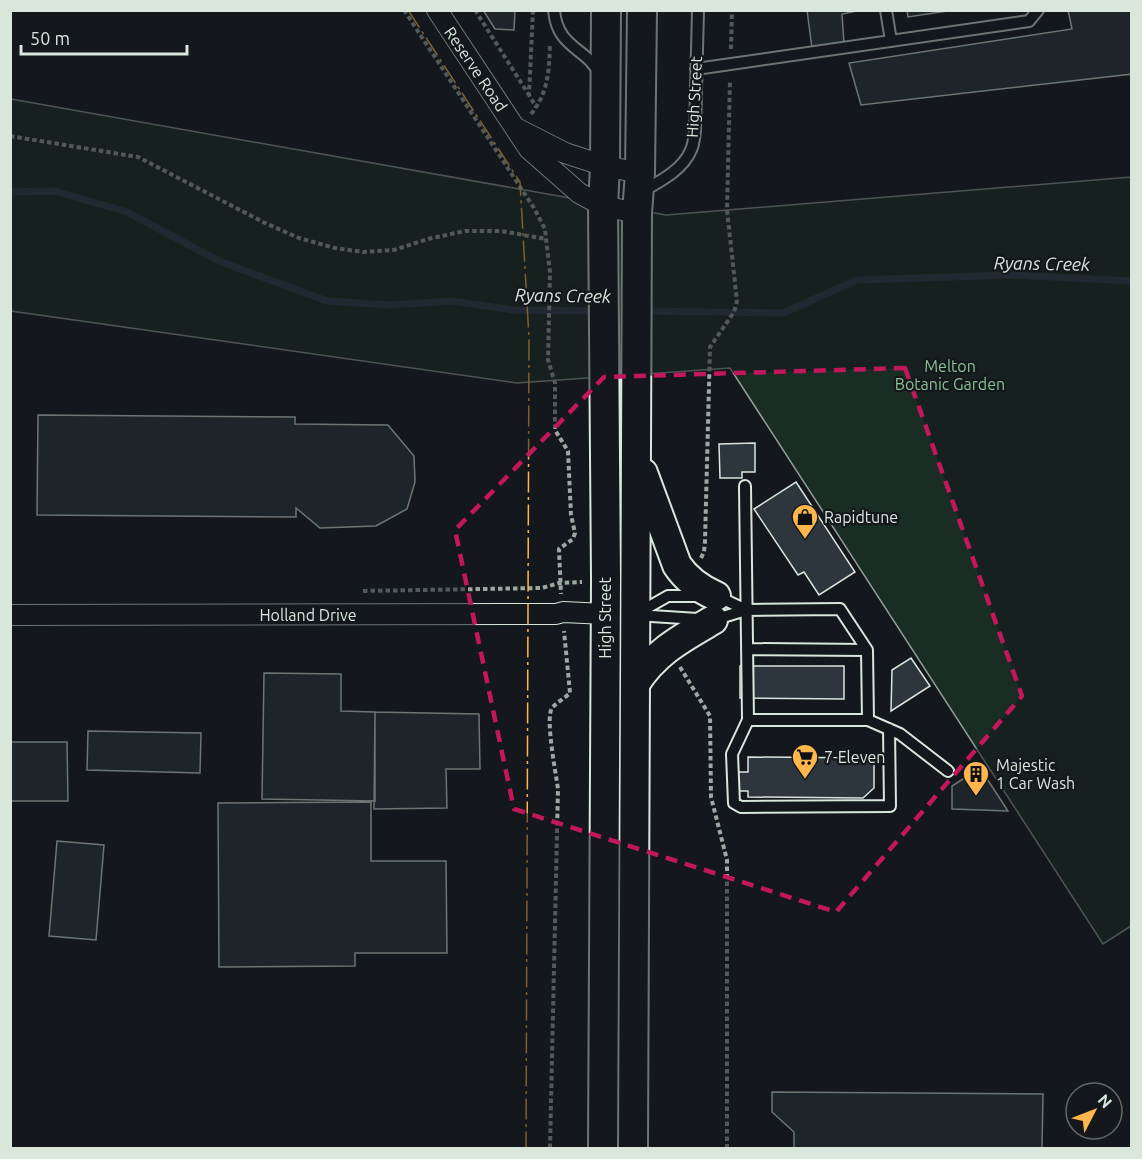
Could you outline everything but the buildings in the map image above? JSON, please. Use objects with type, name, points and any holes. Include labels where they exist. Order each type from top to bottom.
[{"type":"main road","name":"High Street","points":[[603,1149],[606,580],[603,206],[606,10]]},
{"type":"main road","name":"High Street","points":[[633,1149],[636,291],[642,10]]},
{"type":"main road","points":[[635,684],[644,669],[658,654],[715,608],[700,588],[682,572],[665,536],[636,451]]},
{"type":"main road","points":[[606,614],[635,615]]},
{"type":"street","name":"Reserve Road","points":[[437,10],[529,149],[570,187],[603,206],[638,193]]},
{"type":"street","name":"Reserve Road","points":[[516,128],[565,153],[605,166],[638,193]]},
{"type":"street","name":"Holland Drive","points":[[10,615],[556,614],[563,612],[606,614]]},
{"type":"lane","name":"High Street","points":[[638,193],[674,171],[691,151],[695,131],[698,10]]},
{"type":"lane","points":[[886,10],[891,41]]},
{"type":"lane","points":[[696,69],[1029,21],[1038,10]]},
{"type":"lane","name":"High Street","points":[[554,12],[560,32],[569,45],[597,68],[605,88]]},
{"type":"lane","points":[[745,486],[748,720],[732,754],[734,802],[741,807],[890,806],[889,729]]},
{"type":"lane","points":[[635,615],[668,596],[715,608],[747,610]]},
{"type":"lane","points":[[635,615],[715,608],[840,609],[867,650],[868,720]]},
{"type":"lane","points":[[747,649],[867,650]]},
{"type":"lane","points":[[748,720],[868,720],[900,734],[948,771]]},
{"type":"path","points":[[404,10],[534,208],[545,229],[550,272],[548,360],[555,383],[555,430],[568,452],[571,514],[575,533],[573,539],[559,549],[559,583],[570,693],[551,709],[549,718],[549,734],[555,758],[558,789],[550,1149]]},
{"type":"path","points":[[475,10],[536,107]]},
{"type":"path","points":[[529,95],[533,10]]},
{"type":"path","points":[[682,572],[700,559],[704,552],[710,347],[734,312],[737,301],[727,210],[732,10]]},
{"type":"path","points":[[493,145],[516,128],[536,107],[547,86],[554,12]]},
{"type":"path","points":[[10,136],[138,157],[265,223],[299,238],[334,249],[363,252],[394,250],[428,238],[465,231],[501,231],[546,239]]},
{"type":"path","points":[[559,583],[606,580]]},
{"type":"path","points":[[670,646],[670,653],[710,716],[711,797],[727,860],[727,1149]]},
{"type":"highlighted area","points":[[905,368],[1022,696],[836,912],[514,809],[455,530],[604,377]]},
{"type":"green space","name":"Melton Botanic Garden","points":[[11,99],[666,215],[1131,177],[1131,926],[1103,944],[730,368],[517,383],[11,311]]},
{"type":"waterway","name":"Ryans Creek","points":[[10,192],[54,191],[127,212],[219,261],[327,301],[390,305],[452,301],[513,310],[597,311]]},
{"type":"waterway","name":"Ryans Creek","points":[[644,311],[783,313],[857,280],[1012,275],[1132,281]]},
{"type":"power","points":[[408,10],[520,182],[529,338],[526,1148]]},
{"type":"place","name":"Rapidtune","points":[[805,540]]},
{"type":"place","name":"7-Eleven","points":[[805,780]]},
{"type":"place","name":"Majestic 1 Car Wash","points":[[976,797]]}]
